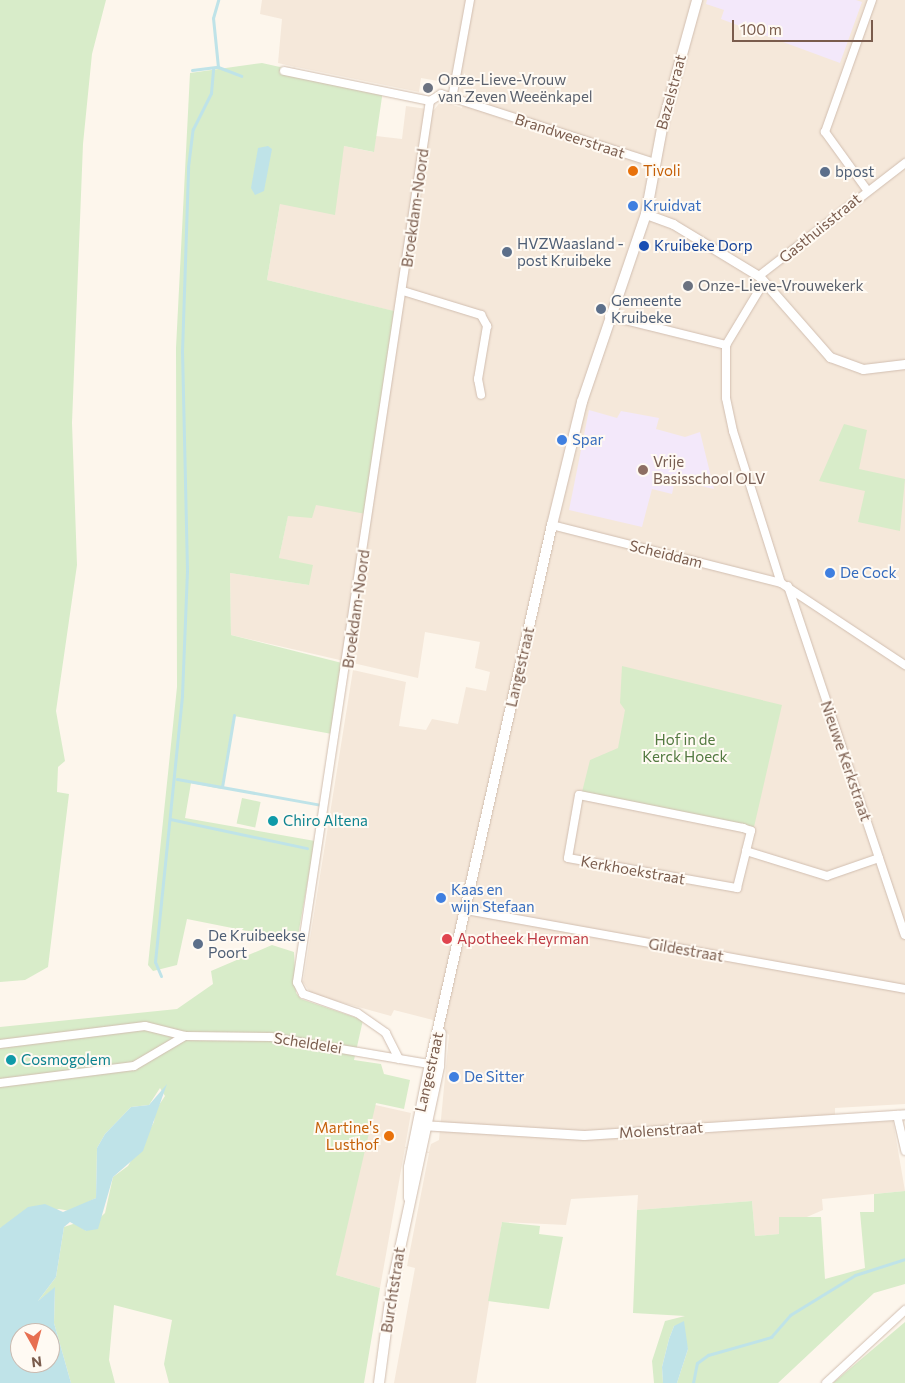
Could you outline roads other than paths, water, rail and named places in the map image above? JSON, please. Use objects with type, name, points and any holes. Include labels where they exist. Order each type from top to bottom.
[{"type":"main road","name":"Bazelstraat","points":[[646,214],[654,163],[697,0]]},
{"type":"main road","name":"Langestraat","points":[[422,1125],[441,1019],[552,525],[609,316],[646,214]]},
{"type":"main road","name":"Burchtstraat","points":[[379,1383],[422,1125]]},
{"type":"street","points":[[452,98],[470,0]]},
{"type":"street","points":[[868,190],[824,132],[872,0]]},
{"type":"street","name":"Brandweerstraat","points":[[284,71],[430,100],[441,94],[654,163]]},
{"type":"street","name":"Broekdam-Noord","points":[[399,1059],[386,1034],[357,1013],[302,994],[297,982],[403,291],[430,100]]},
{"type":"street","name":"Gasthuisstraat","points":[[761,279],[868,190],[905,163]]},
{"type":"street","points":[[646,214],[673,224],[761,279],[830,357],[863,369],[905,364]]},
{"type":"street","points":[[609,316],[726,345],[761,279]]},
{"type":"street","points":[[403,291],[481,314],[487,326],[478,379],[481,395]]},
{"type":"street","name":"Nieuwe Kerkstraat","points":[[726,345],[726,398],[732,431],[905,935]]},
{"type":"street","name":"Scheiddam","points":[[552,525],[785,585]]},
{"type":"street","points":[[785,585],[905,666]]},
{"type":"street","name":"Kerkhoekstraat","points":[[579,795],[750,831],[746,851],[737,888],[568,858],[579,795]]},
{"type":"street","points":[[746,851],[827,876],[879,858]]},
{"type":"street","name":"Gildestraat","points":[[466,910],[905,989]]},
{"type":"street","name":"Scheldelei","points":[[0,1044],[145,1026],[185,1036],[270,1037],[434,1065]]},
{"type":"street","points":[[0,1083],[134,1066],[185,1036]]},
{"type":"street","points":[[901,1115],[905,1151]]},
{"type":"street","name":"Molenstraat","points":[[422,1125],[584,1135],[901,1115]]},
{"type":"street","points":[[826,1383],[905,1310]]},
{"type":"water","points":[[268,146],[272,149],[264,191],[255,195],[251,188],[258,148]]},
{"type":"water","points":[[167,1084],[143,1151],[113,1177],[98,1229],[86,1231],[70,1222],[64,1227],[56,1277],[38,1301],[55,1287],[54,1323],[10,1323],[10,1373],[60,1373],[60,1344],[71,1383],[0,1383],[0,1228],[28,1207],[45,1204],[63,1212],[96,1198],[97,1148],[105,1134],[131,1107],[149,1105]]},
{"type":"water","points":[[684,1321],[688,1349],[677,1383],[663,1383],[662,1367],[669,1339],[674,1326]]},
{"type":"waterway","points":[[192,70],[218,67],[213,18],[218,0]]},
{"type":"waterway","points":[[218,67],[241,76]]},
{"type":"waterway","points":[[161,976],[155,962],[182,695],[187,570],[182,352],[188,167],[193,129],[211,93],[213,68]]},
{"type":"waterway","points":[[222,787],[234,715]]},
{"type":"waterway","points":[[177,779],[321,805]]},
{"type":"waterway","points":[[170,819],[307,848]]},
{"type":"waterway","points":[[693,1383],[697,1363],[708,1355],[771,1337],[790,1315],[855,1275],[905,1259]]},
{"type":"place","name":"Onze-Lieve-Vrouw van Zeven Weeënkapel","points":[[428,88]]},
{"type":"place","name":"Tivoli","points":[[633,171]]},
{"type":"place","name":"bpost","points":[[825,172]]},
{"type":"place","name":"Kruidvat","points":[[633,206]]},
{"type":"place","name":"Kruibeke Dorp","points":[[644,246]]},
{"type":"place","name":"HVZWaasland - post Kruibeke","points":[[507,252]]},
{"type":"place","name":"Onze-Lieve-Vrouwekerk","points":[[688,286]]},
{"type":"place","name":"Gemeente Kruibeke","points":[[601,309]]},
{"type":"place","name":"Spar","points":[[562,440]]},
{"type":"place","name":"Vrije Basisschool OLV","points":[[643,470]]},
{"type":"place","name":"De Cock","points":[[830,573]]},
{"type":"place","name":"Chiro Altena","points":[[273,821]]},
{"type":"place","name":"Kaas en wijn Stefaan","points":[[441,898]]},
{"type":"place","name":"Apotheek Heyrman","points":[[447,939]]},
{"type":"place","name":"De Kruibeekse Poort","points":[[198,944]]},
{"type":"place","name":"Cosmogolem","points":[[11,1060]]},
{"type":"place","name":"De Sitter","points":[[454,1077]]},
{"type":"place","name":"Martine's Lusthof","points":[[389,1136]]},
{"type":"park label","name":"Hof in de Kerck Hoeck","points":[[685,748]]}]
